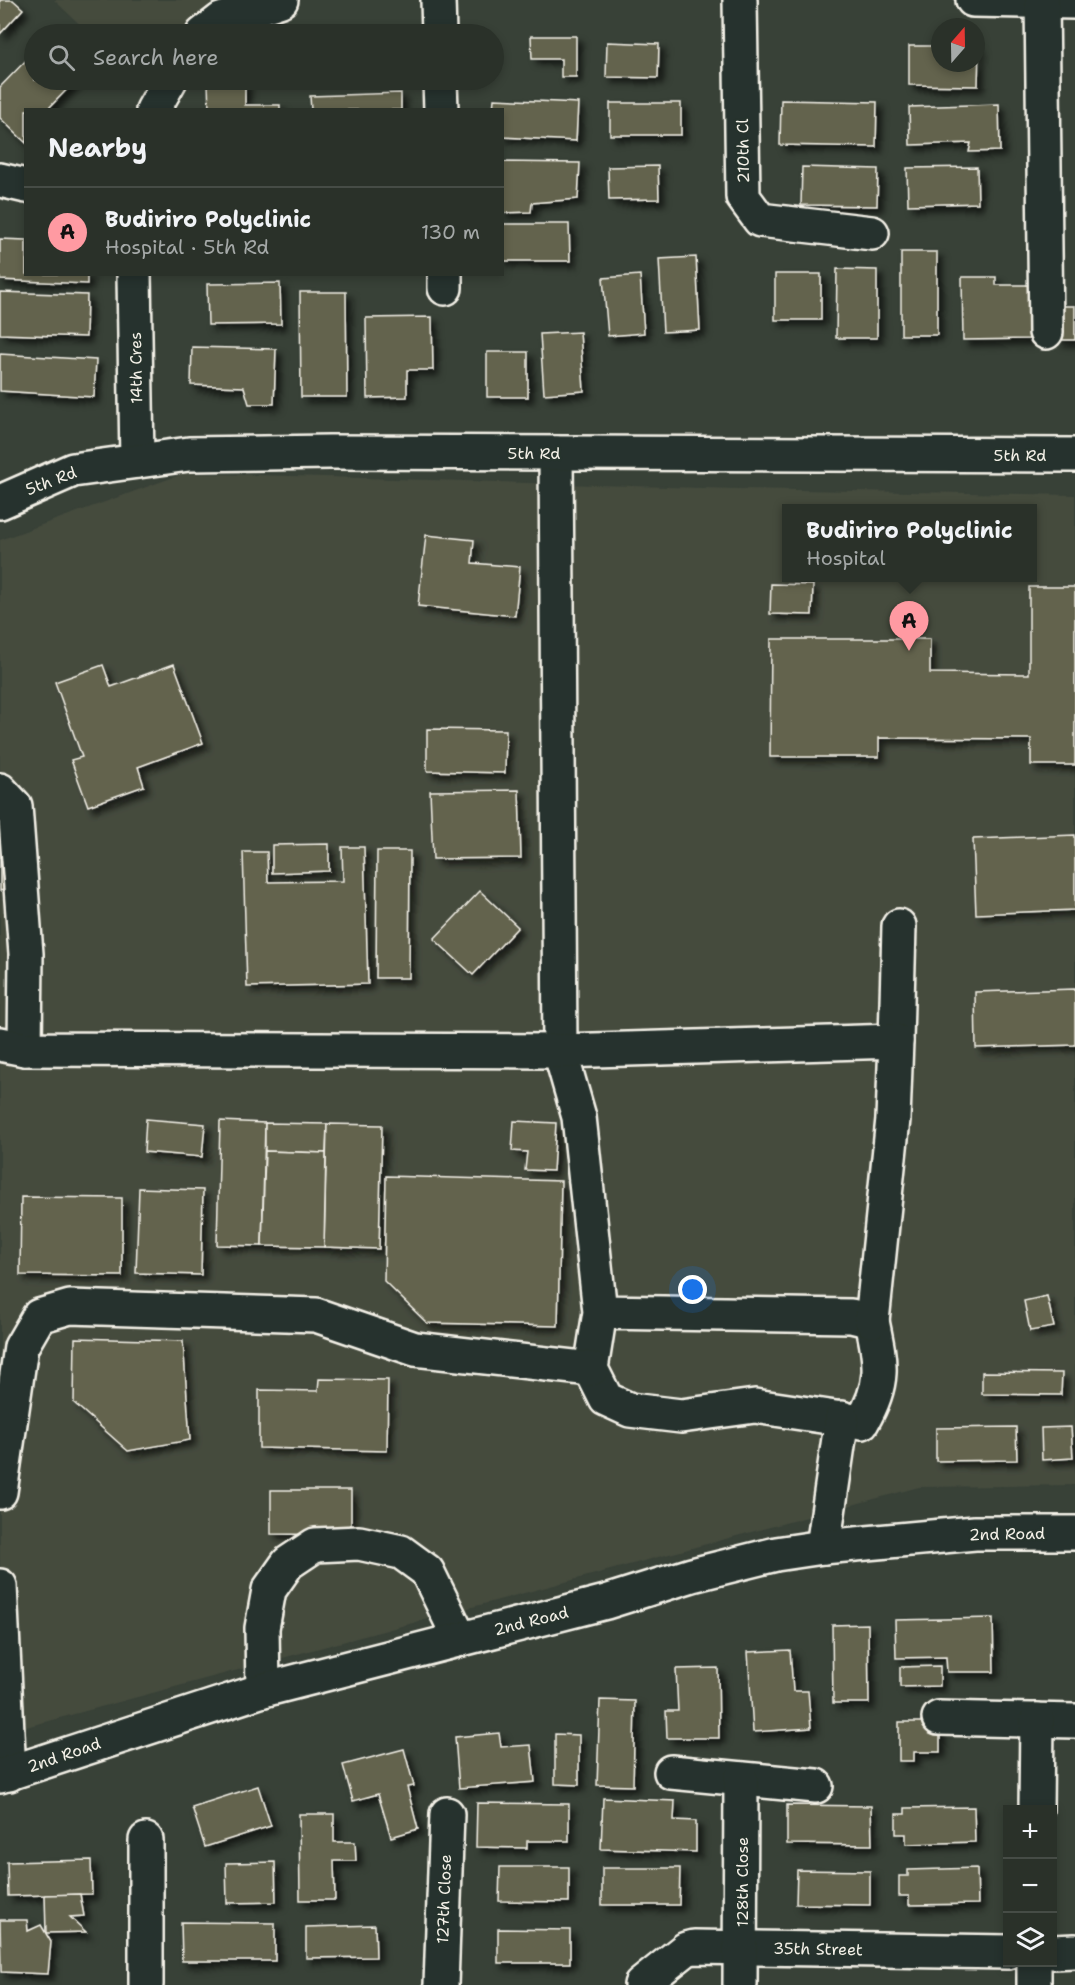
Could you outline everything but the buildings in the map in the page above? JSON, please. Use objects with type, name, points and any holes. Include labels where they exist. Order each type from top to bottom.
[{"type":"street","points":[[216,24],[221,20],[281,0]]},
{"type":"street","points":[[438,0],[439,24]]},
{"type":"street","name":"210th Cl","points":[[740,0],[743,197],[760,220],[872,233]]},
{"type":"street","points":[[973,0],[1075,2]]},
{"type":"street","points":[[1042,1],[1046,332]]},
{"type":"street","points":[[154,108],[164,90]]},
{"type":"street","points":[[440,90],[441,108]]},
{"type":"street","points":[[0,180],[24,186]]},
{"type":"street","name":"14th Cres","points":[[134,276],[137,461]]},
{"type":"street","points":[[556,453],[561,1051],[579,1117],[600,1312],[591,1369],[606,1399],[630,1410],[681,1416],[755,1406],[862,1422],[875,1400],[881,1362],[872,1321],[893,1119],[899,926]]},
{"type":"street","name":"5th Rd","points":[[0,502],[74,470],[189,454],[1075,455]]},
{"type":"street","points":[[0,790],[15,806],[26,954],[13,1046],[561,1051],[896,1041]]},
{"type":"street","points":[[0,1492],[21,1347],[39,1316],[70,1307],[316,1315],[416,1349],[591,1369]]},
{"type":"street","points":[[600,1312],[850,1316],[872,1321]]},
{"type":"street","points":[[823,1546],[842,1418]]},
{"type":"street","name":"2nd Road","points":[[4,1775],[263,1690],[606,1602],[692,1575],[776,1554],[823,1546],[975,1533],[1075,1533]]},
{"type":"street","points":[[263,1690],[262,1628],[269,1590],[288,1563],[315,1545],[359,1543],[401,1552],[427,1571],[460,1639]]},
{"type":"street","points":[[0,1586],[4,1775]]},
{"type":"street","points":[[939,1718],[1075,1721]]},
{"type":"street","points":[[1036,1805],[1037,1720]]},
{"type":"street","points":[[670,1772],[816,1786]]},
{"type":"street","name":"128th Close","points":[[740,1985],[742,1948],[741,1779]]},
{"type":"street","name":"127th Close","points":[[441,1985],[447,1814]]},
{"type":"street","points":[[146,1840],[146,1985]]},
{"type":"street","name":"35th Street","points":[[641,1985],[686,1949],[694,1947],[1003,1952]]},
{"type":"street","points":[[1057,1952],[1075,1951]]},
{"type":"street","points":[[1034,1967],[1034,1985]]},
{"type":"shaded area","points":[[54,0],[214,0],[189,24],[79,24]]},
{"type":"shaded area","points":[[185,473],[738,489],[1075,495],[1075,1485],[919,1487],[0,1734],[0,540]]},
{"type":"place","name":"Budiriro Polyclinic","points":[[909,651]]}]
